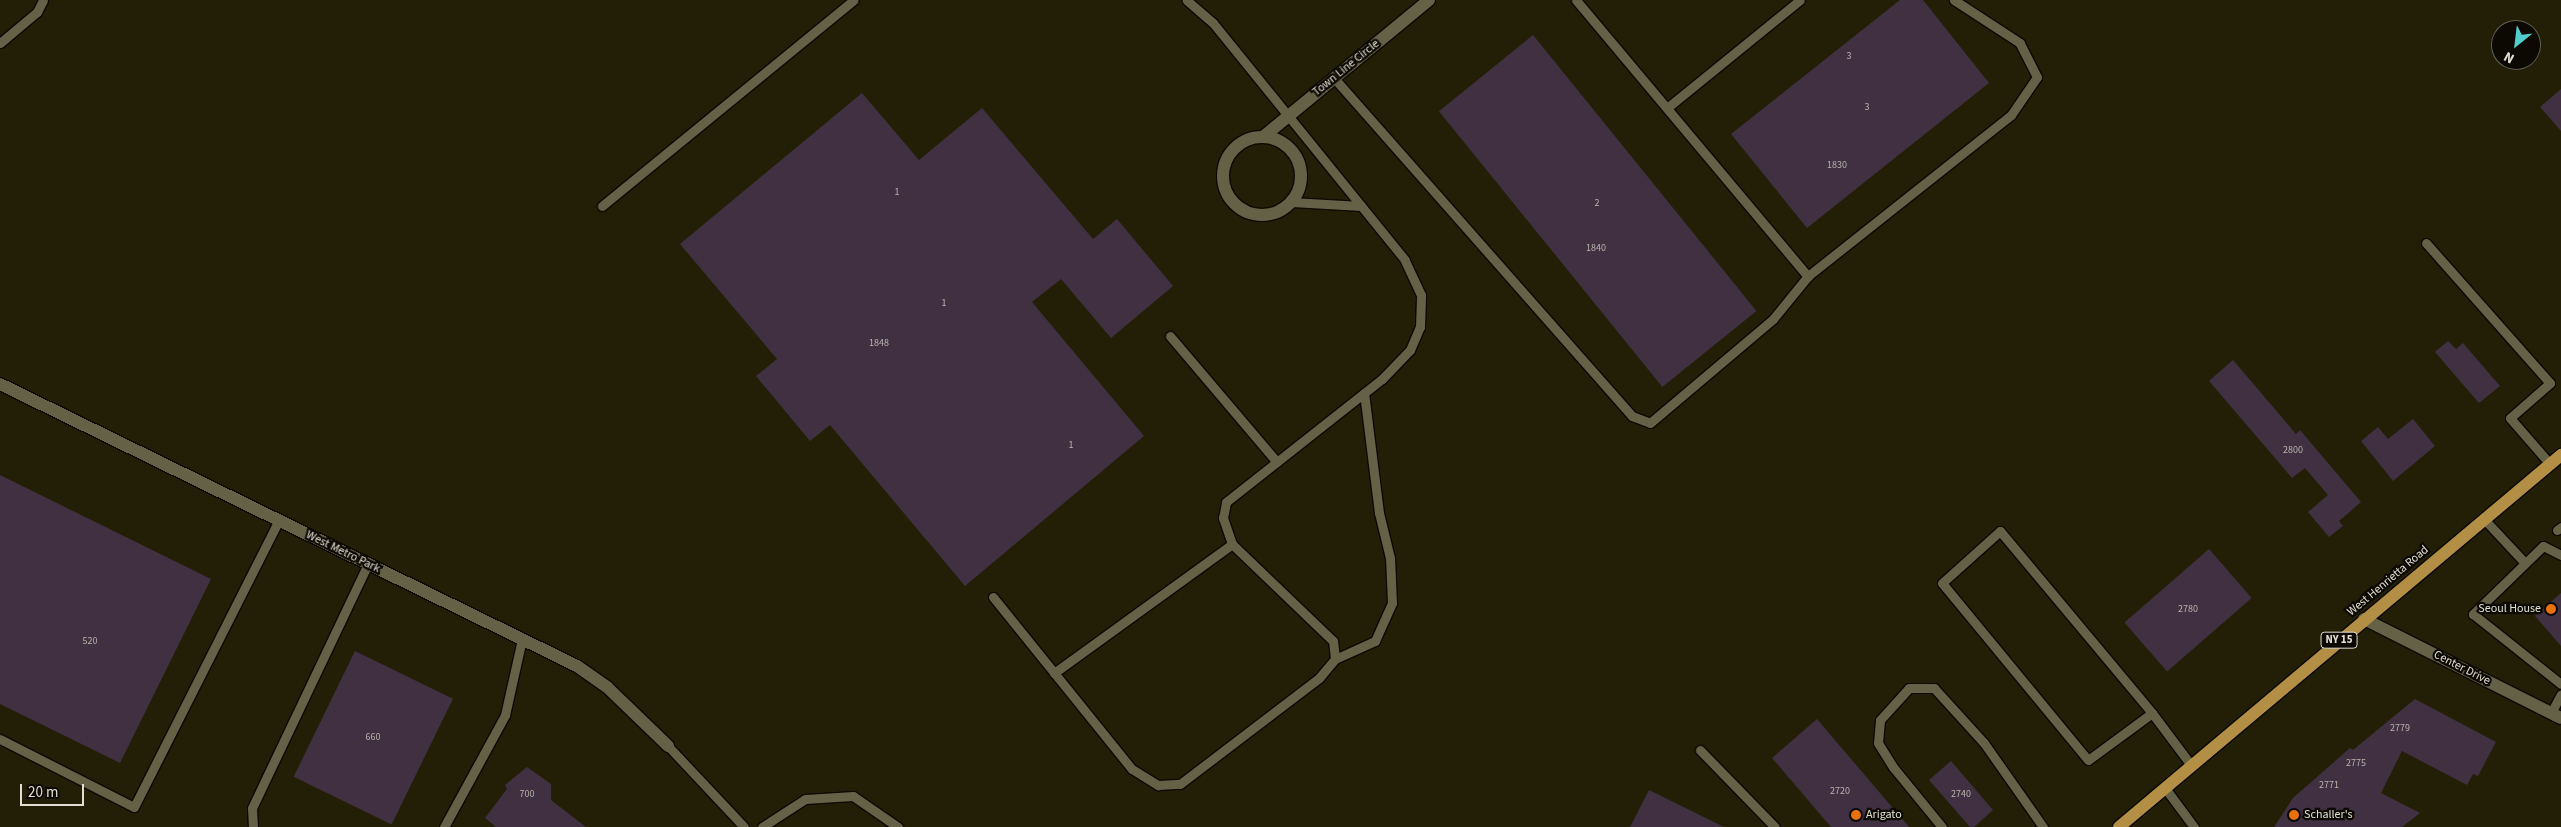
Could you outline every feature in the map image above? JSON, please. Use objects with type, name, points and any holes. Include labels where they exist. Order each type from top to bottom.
[{"type":"main road","name":"West Henrietta Road","points":[[2119,827],[2561,455]]},
{"type":"street","name":"Town Line Circle","points":[[1292,202],[1283,210],[1258,215],[1245,212],[1226,193],[1223,180],[1229,154],[1244,141],[1264,137],[1429,0]]},
{"type":"street","points":[[1264,137],[1287,145],[1301,166],[1300,185],[1292,202]]},
{"type":"street","name":"West Metro Park","points":[[0,384],[577,666],[608,687],[668,746]]},
{"type":"street","name":"Center Drive","points":[[2364,619],[2556,715]]},
{"type":"lane","points":[[0,44],[37,12],[43,0]]},
{"type":"lane","points":[[602,206],[854,0]]},
{"type":"lane","points":[[1187,0],[1213,23],[1405,260],[1421,295],[1420,327],[1410,350],[1364,393],[1226,502],[1223,518],[1232,544],[1333,641],[1335,659]]},
{"type":"lane","points":[[1576,0],[1808,276]]},
{"type":"lane","points":[[1667,108],[1800,0]]},
{"type":"lane","points":[[1334,78],[1632,416],[1650,423],[1773,319],[1808,276],[2011,115],[2038,77],[2020,43],[1954,0]]},
{"type":"lane","points":[[1292,202],[1361,206]]},
{"type":"lane","points":[[2426,243],[2550,383],[2510,418],[2550,464]]},
{"type":"lane","points":[[1170,336],[1277,462]]},
{"type":"lane","points":[[993,597],[1132,770],[1158,785],[1180,784],[1319,678],[1335,659],[1375,641],[1392,603],[1390,558],[1379,513],[1364,393]]},
{"type":"lane","points":[[2484,518],[2525,563]]},
{"type":"lane","points":[[0,739],[134,807],[278,520]]},
{"type":"lane","points":[[2152,713],[2088,760],[1942,583],[2000,531],[2152,713],[2192,766]]},
{"type":"lane","points":[[1054,672],[1232,544]]},
{"type":"lane","points":[[2561,556],[2542,546],[2473,614],[2561,684]]},
{"type":"lane","points":[[253,827],[252,808],[368,564]]},
{"type":"lane","points":[[444,827],[505,715],[522,639]]},
{"type":"lane","points":[[1942,827],[1893,767],[1878,743],[1880,720],[1909,688],[1934,688],[1984,743],[2043,827]]},
{"type":"lane","points":[[2556,715],[2561,694]]},
{"type":"lane","points":[[668,746],[744,827]]},
{"type":"lane","points":[[1700,750],[1775,827]]},
{"type":"lane","points":[[2165,788],[2194,827]]},
{"type":"lane","points":[[762,827],[805,799],[853,796],[898,827]]},
{"type":"building","points":[[1900,0],[1923,0],[1989,83],[1807,228],[1731,134]]},
{"type":"building","points":[[1533,35],[1756,311],[1662,387],[1439,111]]},
{"type":"building","points":[[2561,89],[2561,131],[2540,107]]},
{"type":"building","points":[[862,93],[919,160],[982,108],[1093,239],[1117,219],[1173,286],[1111,338],[1061,279],[1032,302],[1144,436],[965,586],[830,425],[810,441],[756,376],[777,359],[680,244]]},
{"type":"building","points":[[2448,341],[2456,349],[2463,343],[2500,386],[2479,403],[2435,352]]},
{"type":"building","points":[[2233,360],[2296,434],[2300,430],[2361,502],[2339,521],[2343,526],[2329,537],[2308,512],[2328,495],[2305,468],[2292,478],[2209,381]]},
{"type":"building","points":[[2413,419],[2435,446],[2393,481],[2361,441],[2378,427],[2388,439]]},
{"type":"building","points":[[0,475],[211,579],[120,763],[0,704]]},
{"type":"building","points":[[2209,549],[2252,598],[2167,672],[2124,622]]},
{"type":"building","name":"Seoul House","points":[[2561,593],[2561,646],[2535,616]]},
{"type":"building","points":[[355,651],[453,699],[392,825],[294,777]]},
{"type":"building","points":[[2415,699],[2496,742],[2478,776],[2473,774],[2467,785],[2402,751],[2381,793],[2420,813],[2402,827],[2274,827],[2293,798],[2350,748],[2353,750]]},
{"type":"building","points":[[1817,719],[1909,827],[1831,827],[1772,758]]},
{"type":"building","points":[[1951,761],[1993,810],[1974,827],[1970,827],[1929,780]]},
{"type":"building","points":[[527,767],[551,784],[551,800],[586,827],[496,827],[485,818],[507,789],[505,785]]},
{"type":"building","points":[[1649,790],[1724,827],[1630,827]]},
{"type":"place","name":"Seoul House","points":[[2551,609]]},
{"type":"place","name":"Arigato","points":[[1856,815]]},
{"type":"place","name":"Schaller's","points":[[2294,815]]}]
